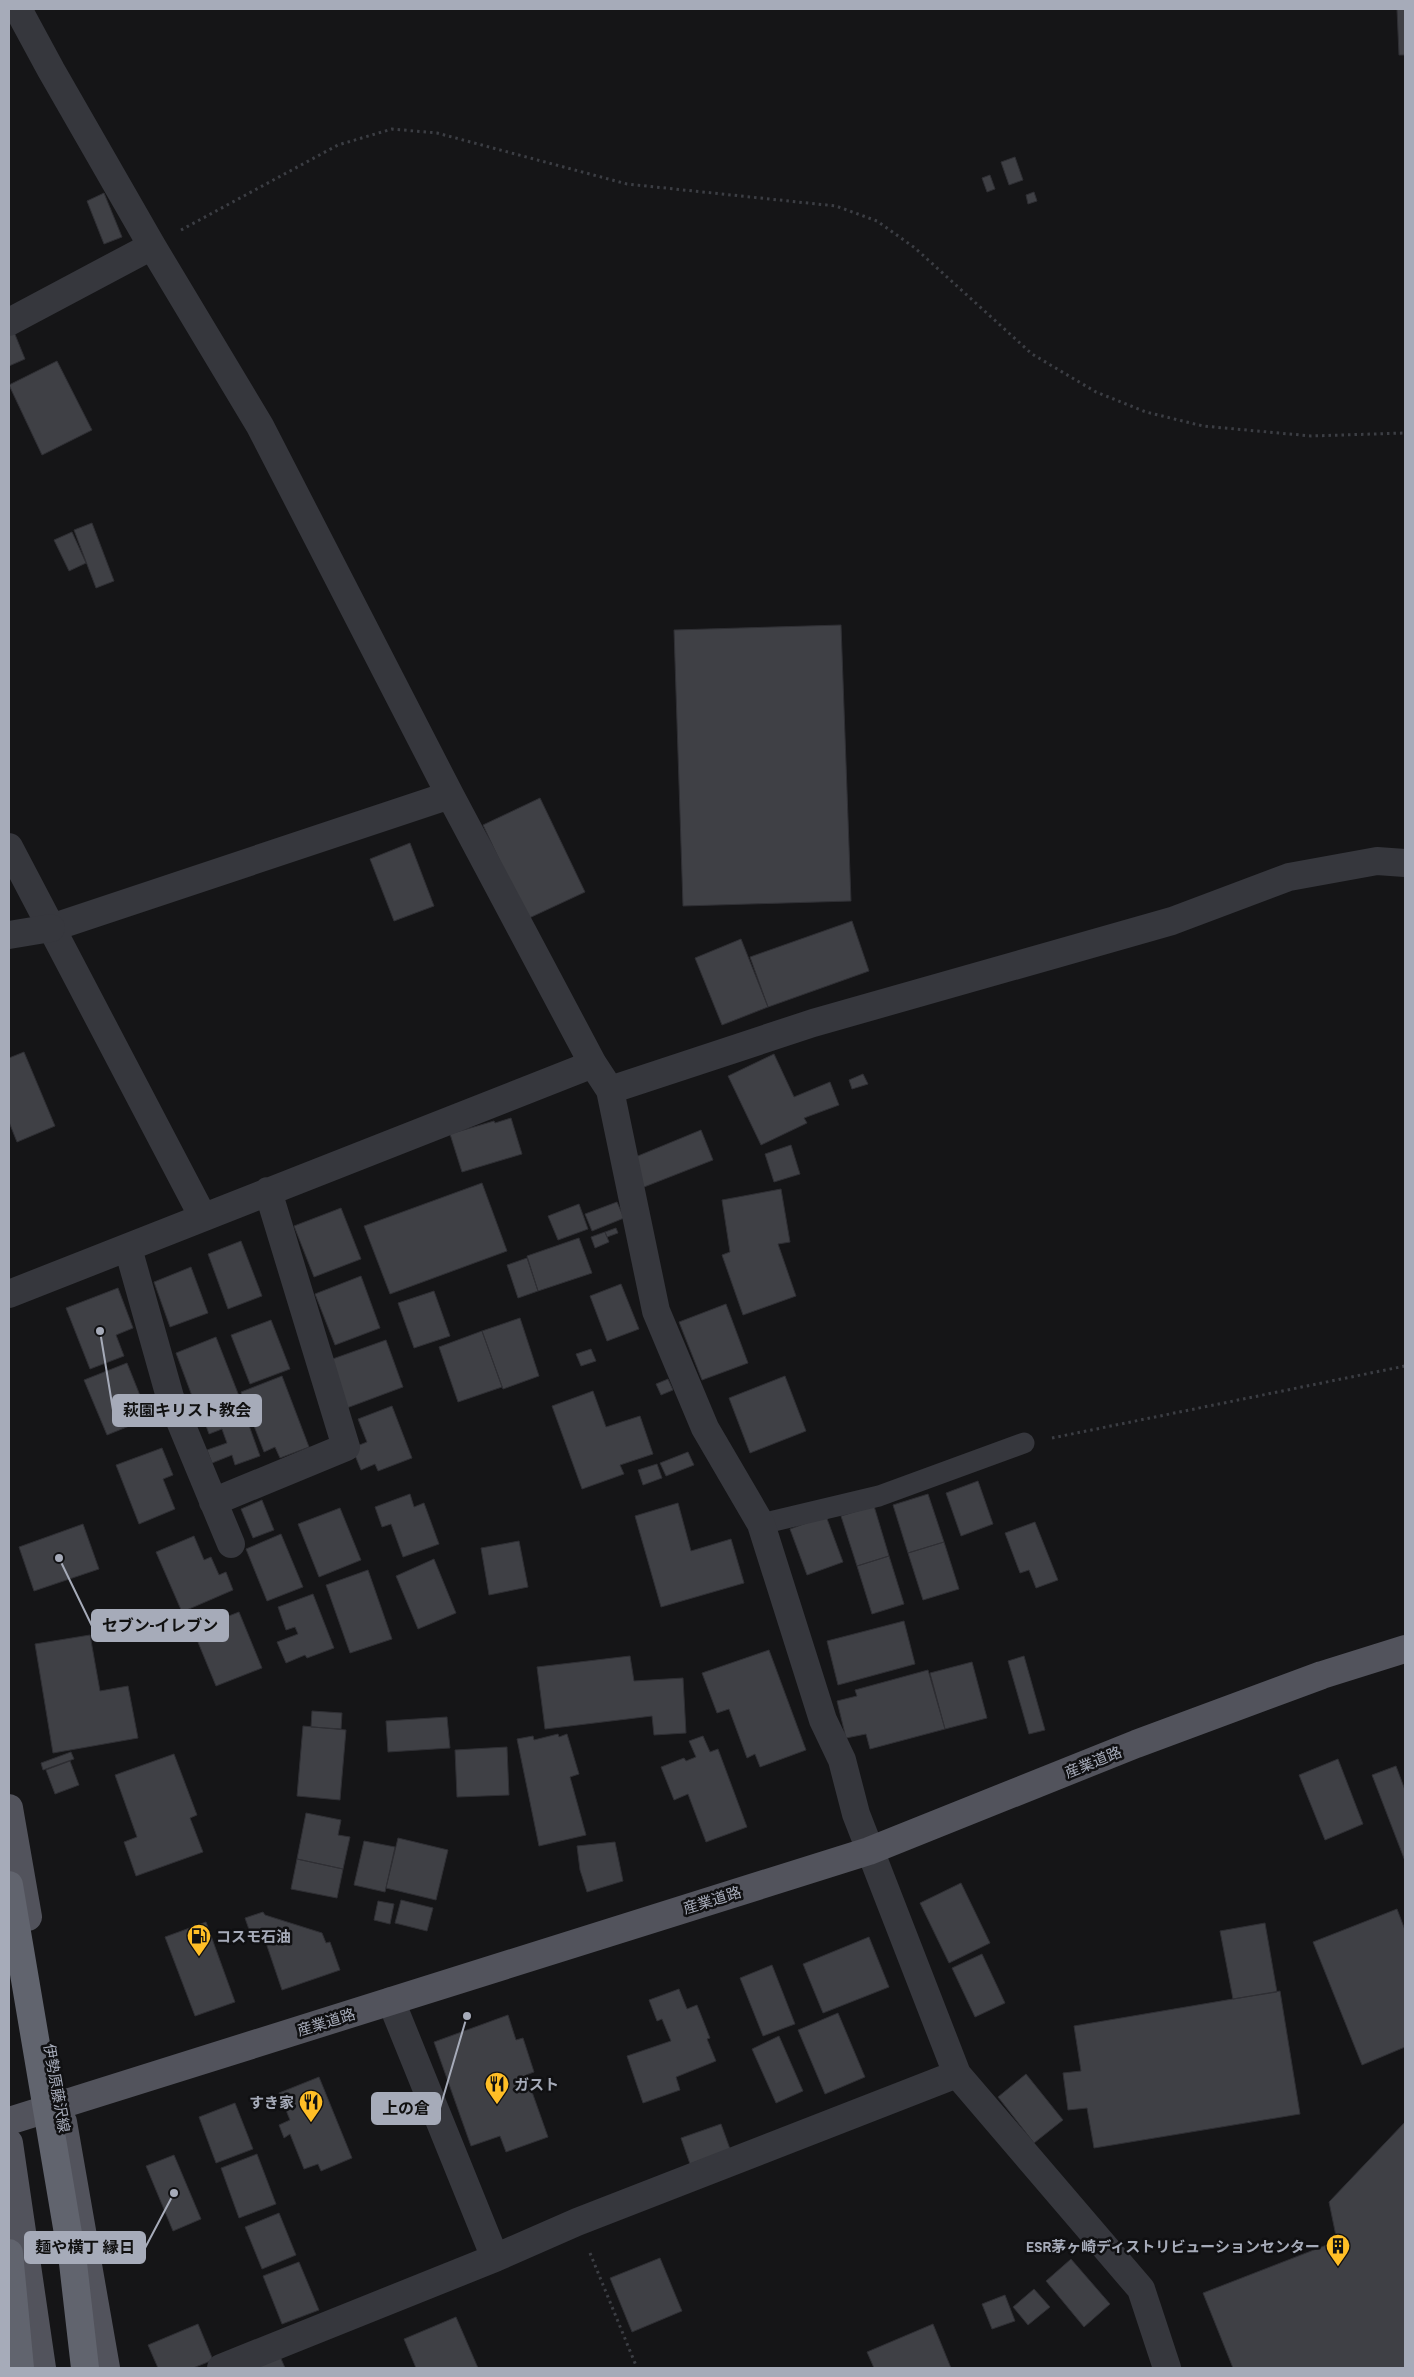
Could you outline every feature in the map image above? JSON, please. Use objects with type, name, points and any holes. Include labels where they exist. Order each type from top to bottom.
[{"type":"highway","points":[[9,1885],[73,2263],[85,2368]]},
{"type":"highway","points":[[9,2253],[20,2368]]},
{"type":"main road","name":"産業道路","points":[[9,2121],[869,1851],[1136,1744],[1322,1675],[1405,1649]]},
{"type":"main road","name":"伊勢原藤沢線","points":[[9,1808],[106,2368]]},
{"type":"main road","points":[[9,2143],[42,2368]]},
{"type":"street","points":[[18,9],[152,246],[260,426],[450,796],[593,1064],[610,1090],[656,1311],[704,1428],[761,1524],[823,1720],[842,1760],[856,1814],[869,1851],[957,2074],[1141,2290],[1167,2368]]},
{"type":"street","points":[[9,322],[152,246]]},
{"type":"street","points":[[9,935],[51,928],[450,796]]},
{"type":"street","points":[[9,847],[203,1217]]},
{"type":"street","points":[[610,1090],[813,1023],[1172,921],[1290,877],[1377,861],[1405,863]]},
{"type":"street","points":[[9,1294],[593,1064]]},
{"type":"street","points":[[213,1502],[346,1447],[268,1191]]},
{"type":"street","points":[[128,1248],[170,1397],[231,1544]]},
{"type":"street","points":[[391,2001],[495,2258]]},
{"type":"street","points":[[221,2368],[495,2258],[577,2222],[957,2074]]},
{"type":"lane","points":[[761,1524],[879,1496],[1024,1443]]},
{"type":"path","points":[[152,246],[338,145],[392,129],[436,134],[627,184],[836,206],[877,221],[915,248],[1032,354],[1096,392],[1146,412],[1203,426],[1311,436],[1405,433]]},
{"type":"path","points":[[1024,1443],[1405,1366]]},
{"type":"path","points":[[577,2222],[637,2368]]},
{"type":"building","points":[[1397,9],[1405,9],[1405,55],[1399,55]]},
{"type":"building","points":[[1015,157],[1023,180],[1009,185],[1001,162]]},
{"type":"building","points":[[990,175],[995,189],[987,192],[982,178]]},
{"type":"building","points":[[1034,192],[1037,201],[1028,204],[1026,195]]},
{"type":"building","points":[[104,193],[122,237],[104,244],[87,201]]},
{"type":"building","points":[[14,332],[25,359],[9,366],[9,334]]},
{"type":"building","points":[[57,361],[92,430],[42,455],[9,385]]},
{"type":"building","points":[[92,523],[114,581],[96,588],[74,530]]},
{"type":"building","points":[[72,532],[86,563],[69,571],[54,540]]},
{"type":"building","points":[[841,625],[851,901],[683,906],[674,630]]},
{"type":"building","points":[[540,798],[585,892],[527,919],[483,825]]},
{"type":"building","points":[[410,843],[434,906],[394,921],[370,859]]},
{"type":"building","points":[[852,921],[869,971],[768,1007],[750,957]]},
{"type":"building","points":[[741,939],[768,1007],[722,1025],[695,958]]},
{"type":"building","points":[[24,1052],[55,1126],[17,1142],[9,1122],[9,1058]]},
{"type":"building","points":[[774,1054],[794,1097],[830,1082],[839,1105],[804,1118],[807,1123],[761,1145],[728,1076]]},
{"type":"building","points":[[863,1074],[868,1084],[852,1089],[849,1080]]},
{"type":"building","points":[[511,1118],[522,1154],[462,1172],[450,1134]]},
{"type":"building","points":[[701,1130],[713,1160],[644,1187],[633,1158]]},
{"type":"building","points":[[791,1145],[800,1174],[774,1182],[765,1154]]},
{"type":"building","points":[[482,1183],[507,1251],[390,1294],[364,1226]]},
{"type":"building","points":[[781,1189],[790,1242],[778,1244],[796,1296],[743,1315],[722,1255],[730,1252],[722,1200]]},
{"type":"building","points":[[617,1202],[624,1218],[592,1231],[585,1214]]},
{"type":"building","points":[[579,1204],[588,1229],[558,1240],[548,1216]]},
{"type":"building","points":[[341,1208],[361,1259],[314,1277],[294,1226]]},
{"type":"building","points":[[616,1228],[618,1233],[607,1237],[605,1232]]},
{"type":"building","points":[[605,1232],[609,1242],[595,1248],[591,1237]]},
{"type":"building","points":[[579,1238],[592,1273],[538,1291],[527,1256]]},
{"type":"building","points":[[241,1241],[262,1296],[228,1309],[208,1254]]},
{"type":"building","points":[[527,1258],[538,1291],[518,1298],[507,1265]]},
{"type":"building","points":[[191,1267],[208,1313],[170,1327],[154,1282]]},
{"type":"building","points":[[361,1276],[380,1328],[335,1345],[315,1294]]},
{"type":"building","points":[[621,1284],[639,1329],[607,1341],[590,1296]]},
{"type":"building","points":[[118,1288],[133,1328],[116,1335],[124,1356],[90,1369],[66,1308]]},
{"type":"building","points":[[434,1291],[450,1336],[414,1348],[398,1303]]},
{"type":"building","points":[[726,1304],[748,1363],[702,1380],[679,1322]]},
{"type":"building","points":[[520,1318],[539,1376],[503,1389],[482,1331]]},
{"type":"building","points":[[271,1320],[290,1369],[250,1384],[231,1335]]},
{"type":"building","points":[[482,1331],[502,1387],[458,1402],[439,1347]]},
{"type":"building","points":[[216,1337],[239,1396],[198,1412],[176,1353]]},
{"type":"building","points":[[386,1340],[403,1387],[344,1409],[327,1361]]},
{"type":"building","points":[[591,1349],[596,1361],[581,1366],[576,1354]]},
{"type":"building","points":[[127,1363],[149,1418],[107,1435],[84,1380]]},
{"type":"building","points":[[282,1376],[309,1447],[280,1458],[275,1447],[264,1452],[241,1392]]},
{"type":"building","points":[[785,1376],[806,1431],[750,1453],[729,1398]]},
{"type":"building","points":[[668,1379],[673,1390],[661,1395],[656,1384]]},
{"type":"building","points":[[593,1391],[606,1427],[640,1416],[653,1454],[620,1465],[624,1474],[582,1489],[552,1406]]},
{"type":"building","points":[[242,1406],[260,1456],[235,1465],[232,1455],[212,1463],[207,1450],[227,1443],[222,1429],[209,1434],[204,1420]]},
{"type":"building","points":[[392,1406],[412,1458],[378,1471],[375,1464],[361,1470],[352,1448],[367,1442],[358,1419]]},
{"type":"building","points":[[162,1448],[173,1475],[163,1479],[175,1509],[139,1524],[116,1465]]},
{"type":"building","points":[[688,1452],[694,1465],[666,1476],[660,1463]]},
{"type":"building","points":[[657,1464],[662,1478],[643,1485],[638,1470]]},
{"type":"building","points":[[978,1481],[993,1524],[961,1536],[946,1493]]},
{"type":"building","points":[[410,1494],[414,1507],[424,1503],[439,1544],[403,1557],[391,1524],[382,1527],[375,1507]]},
{"type":"building","points":[[928,1494],[944,1542],[908,1553],[893,1505]]},
{"type":"building","points":[[262,1500],[274,1530],[253,1538],[241,1509]]},
{"type":"building","points":[[678,1503],[691,1551],[731,1539],[744,1583],[661,1607],[635,1516]]},
{"type":"building","points":[[874,1506],[889,1556],[857,1566],[841,1516]]},
{"type":"building","points":[[340,1508],[361,1560],[319,1577],[298,1524]]},
{"type":"building","points":[[826,1516],[843,1562],[807,1575],[790,1529]]},
{"type":"building","points":[[1035,1522],[1058,1580],[1036,1588],[1029,1570],[1020,1573],[1005,1533]]},
{"type":"building","points":[[83,1524],[99,1569],[34,1591],[19,1547]]},
{"type":"building","points":[[281,1534],[303,1587],[267,1601],[246,1549]]},
{"type":"building","points":[[194,1536],[204,1560],[211,1557],[219,1575],[226,1572],[233,1590],[182,1612],[156,1552]]},
{"type":"building","points":[[519,1541],[528,1587],[489,1595],[481,1548]]},
{"type":"building","points":[[944,1542],[959,1589],[923,1600],[908,1553]]},
{"type":"building","points":[[889,1556],[904,1604],[872,1614],[857,1566]]},
{"type":"building","points":[[434,1559],[456,1613],[418,1629],[396,1576]]},
{"type":"building","points":[[368,1570],[392,1639],[350,1653],[326,1585]]},
{"type":"building","points":[[313,1594],[334,1648],[307,1658],[305,1655],[286,1663],[277,1642],[298,1634],[295,1627],[286,1630],[278,1607]]},
{"type":"building","points":[[239,1612],[262,1668],[216,1686],[193,1630]]},
{"type":"building","points":[[904,1621],[915,1664],[838,1685],[827,1641]]},
{"type":"building","points":[[90,1635],[100,1691],[128,1686],[138,1738],[53,1753],[35,1644]]},
{"type":"building","points":[[769,1650],[806,1750],[760,1767],[755,1754],[747,1758],[729,1709],[717,1713],[702,1673]]},
{"type":"building","points":[[630,1656],[634,1681],[683,1678],[686,1733],[654,1735],[652,1716],[545,1729],[537,1667]]},
{"type":"building","points":[[1024,1656],[1045,1730],[1029,1734],[1008,1661]]},
{"type":"building","points":[[972,1662],[987,1718],[945,1729],[930,1673]]},
{"type":"building","points":[[928,1670],[945,1729],[870,1749],[866,1734],[846,1738],[837,1701],[857,1696],[855,1690]]},
{"type":"building","points":[[312,1711],[342,1713],[341,1729],[311,1727]]},
{"type":"building","points":[[447,1717],[450,1748],[388,1752],[386,1721]]},
{"type":"building","points":[[303,1726],[346,1730],[340,1800],[297,1796]]},
{"type":"building","points":[[558,1734],[559,1737],[567,1734],[579,1774],[570,1777],[586,1835],[539,1846],[517,1739],[533,1736],[534,1740]]},
{"type":"building","points":[[703,1736],[710,1752],[718,1749],[747,1827],[706,1842],[688,1794],[674,1800],[661,1767],[684,1758],[686,1761],[696,1757],[689,1741]]},
{"type":"building","points":[[507,1747],[509,1795],[457,1797],[455,1750]]},
{"type":"building","points":[[71,1752],[74,1759],[43,1770],[41,1763]]},
{"type":"building","points":[[174,1754],[197,1815],[190,1818],[203,1852],[136,1876],[124,1842],[137,1837],[115,1775]]},
{"type":"building","points":[[1338,1759],[1363,1824],[1325,1840],[1299,1775]]},
{"type":"building","points":[[70,1761],[79,1785],[55,1794],[46,1770]]},
{"type":"building","points":[[1396,1766],[1405,1790],[1405,1861],[1372,1775]]},
{"type":"building","points":[[306,1813],[341,1820],[338,1835],[350,1837],[343,1869],[297,1859]]},
{"type":"building","points":[[398,1838],[448,1850],[436,1900],[386,1888]]},
{"type":"building","points":[[364,1841],[395,1847],[385,1892],[354,1885]]},
{"type":"building","points":[[615,1842],[623,1881],[587,1892],[580,1870],[577,1846]]},
{"type":"building","points":[[297,1859],[343,1869],[337,1898],[291,1889]]},
{"type":"building","points":[[961,1883],[990,1943],[949,1963],[920,1903]]},
{"type":"building","points":[[401,1900],[433,1908],[427,1931],[395,1923]]},
{"type":"building","points":[[378,1901],[394,1904],[390,1924],[374,1920]]},
{"type":"building","points":[[1397,1909],[1405,1930],[1405,2047],[1362,2065],[1313,1942]]},
{"type":"building","points":[[263,1912],[265,1915],[322,1933],[326,1943],[330,1942],[340,1970],[282,1990],[264,1937],[267,1936],[262,1934],[252,1938],[245,1918]]},
{"type":"building","points":[[206,1922],[235,2002],[195,2016],[165,1937]]},
{"type":"building","points":[[1265,1923],[1277,1992],[1233,1999],[1220,1931]]},
{"type":"building","points":[[869,1937],[889,1987],[823,2013],[803,1964]]},
{"type":"building","points":[[982,1954],[1005,2003],[975,2017],[952,1968]]},
{"type":"building","points":[[772,1965],[795,2024],[763,2036],[740,1978]]},
{"type":"building","points":[[679,1989],[687,2009],[697,2005],[710,2038],[707,2039],[716,2061],[676,2077],[680,2090],[643,2103],[627,2056],[671,2041],[662,2019],[657,2021],[649,2000]]},
{"type":"building","points":[[1280,1991],[1300,2114],[1094,2148],[1087,2108],[1068,2110],[1063,2073],[1081,2071],[1074,2026]]},
{"type":"building","points":[[838,2013],[865,2077],[825,2094],[798,2030]]},
{"type":"building","name":"ガスト","points":[[508,2015],[516,2040],[523,2038],[534,2072],[526,2075],[548,2137],[506,2152],[500,2136],[471,2146],[434,2042]]},
{"type":"building","points":[[779,2036],[803,2091],[776,2103],[752,2049]]},
{"type":"building","points":[[1026,2074],[1063,2120],[1034,2143],[998,2097]]},
{"type":"building","name":"すき家","points":[[319,2077],[352,2158],[321,2171],[318,2164],[304,2169],[290,2134],[284,2138],[279,2125],[290,2120],[279,2093]]},
{"type":"building","points":[[235,2103],[253,2149],[216,2163],[199,2117]]},
{"type":"building","name":"ESR茅ヶ崎ディストリビューションセンター","points":[[1405,2122],[1405,2368],[1233,2368],[1203,2293],[1337,2241],[1329,2202]]},
{"type":"building","points":[[721,2124],[730,2149],[690,2164],[681,2138]]},
{"type":"building","points":[[257,2154],[276,2204],[239,2218],[221,2168]]},
{"type":"building","points":[[174,2155],[201,2219],[173,2231],[146,2166]]},
{"type":"building","points":[[279,2213],[296,2255],[262,2269],[245,2227]]},
{"type":"building","points":[[660,2258],[682,2311],[632,2332],[610,2278]]},
{"type":"building","points":[[1071,2259],[1110,2304],[1084,2327],[1046,2281]]},
{"type":"building","points":[[299,2262],[319,2310],[282,2324],[263,2276]]},
{"type":"building","points":[[1034,2289],[1050,2307],[1028,2325],[1013,2307]]},
{"type":"building","points":[[1005,2295],[1015,2321],[992,2329],[982,2304]]},
{"type":"building","points":[[456,2317],[478,2368],[416,2368],[404,2339]]},
{"type":"building","points":[[198,2324],[213,2360],[193,2368],[158,2368],[148,2345]]},
{"type":"building","points":[[933,2324],[951,2368],[874,2368],[867,2352]]},
{"type":"building","points":[[279,2354],[285,2368],[250,2368]]},
{"type":"place","name":"萩園キリスト教会","points":[[100,1331]]},
{"type":"place","name":"セブン-イレブン","points":[[59,1558]]},
{"type":"place","name":"コスモ石油","points":[[199,1957]]},
{"type":"place","name":"上の倉","points":[[467,2016]]},
{"type":"place","name":"ガスト","points":[[497,2105]]},
{"type":"place","name":"すき家","points":[[311,2123]]},
{"type":"place","name":"麺や横丁 縁日","points":[[174,2193]]},
{"type":"place","name":"ESR茅ヶ崎ディストリビューションセンター","points":[[1338,2267]]}]
